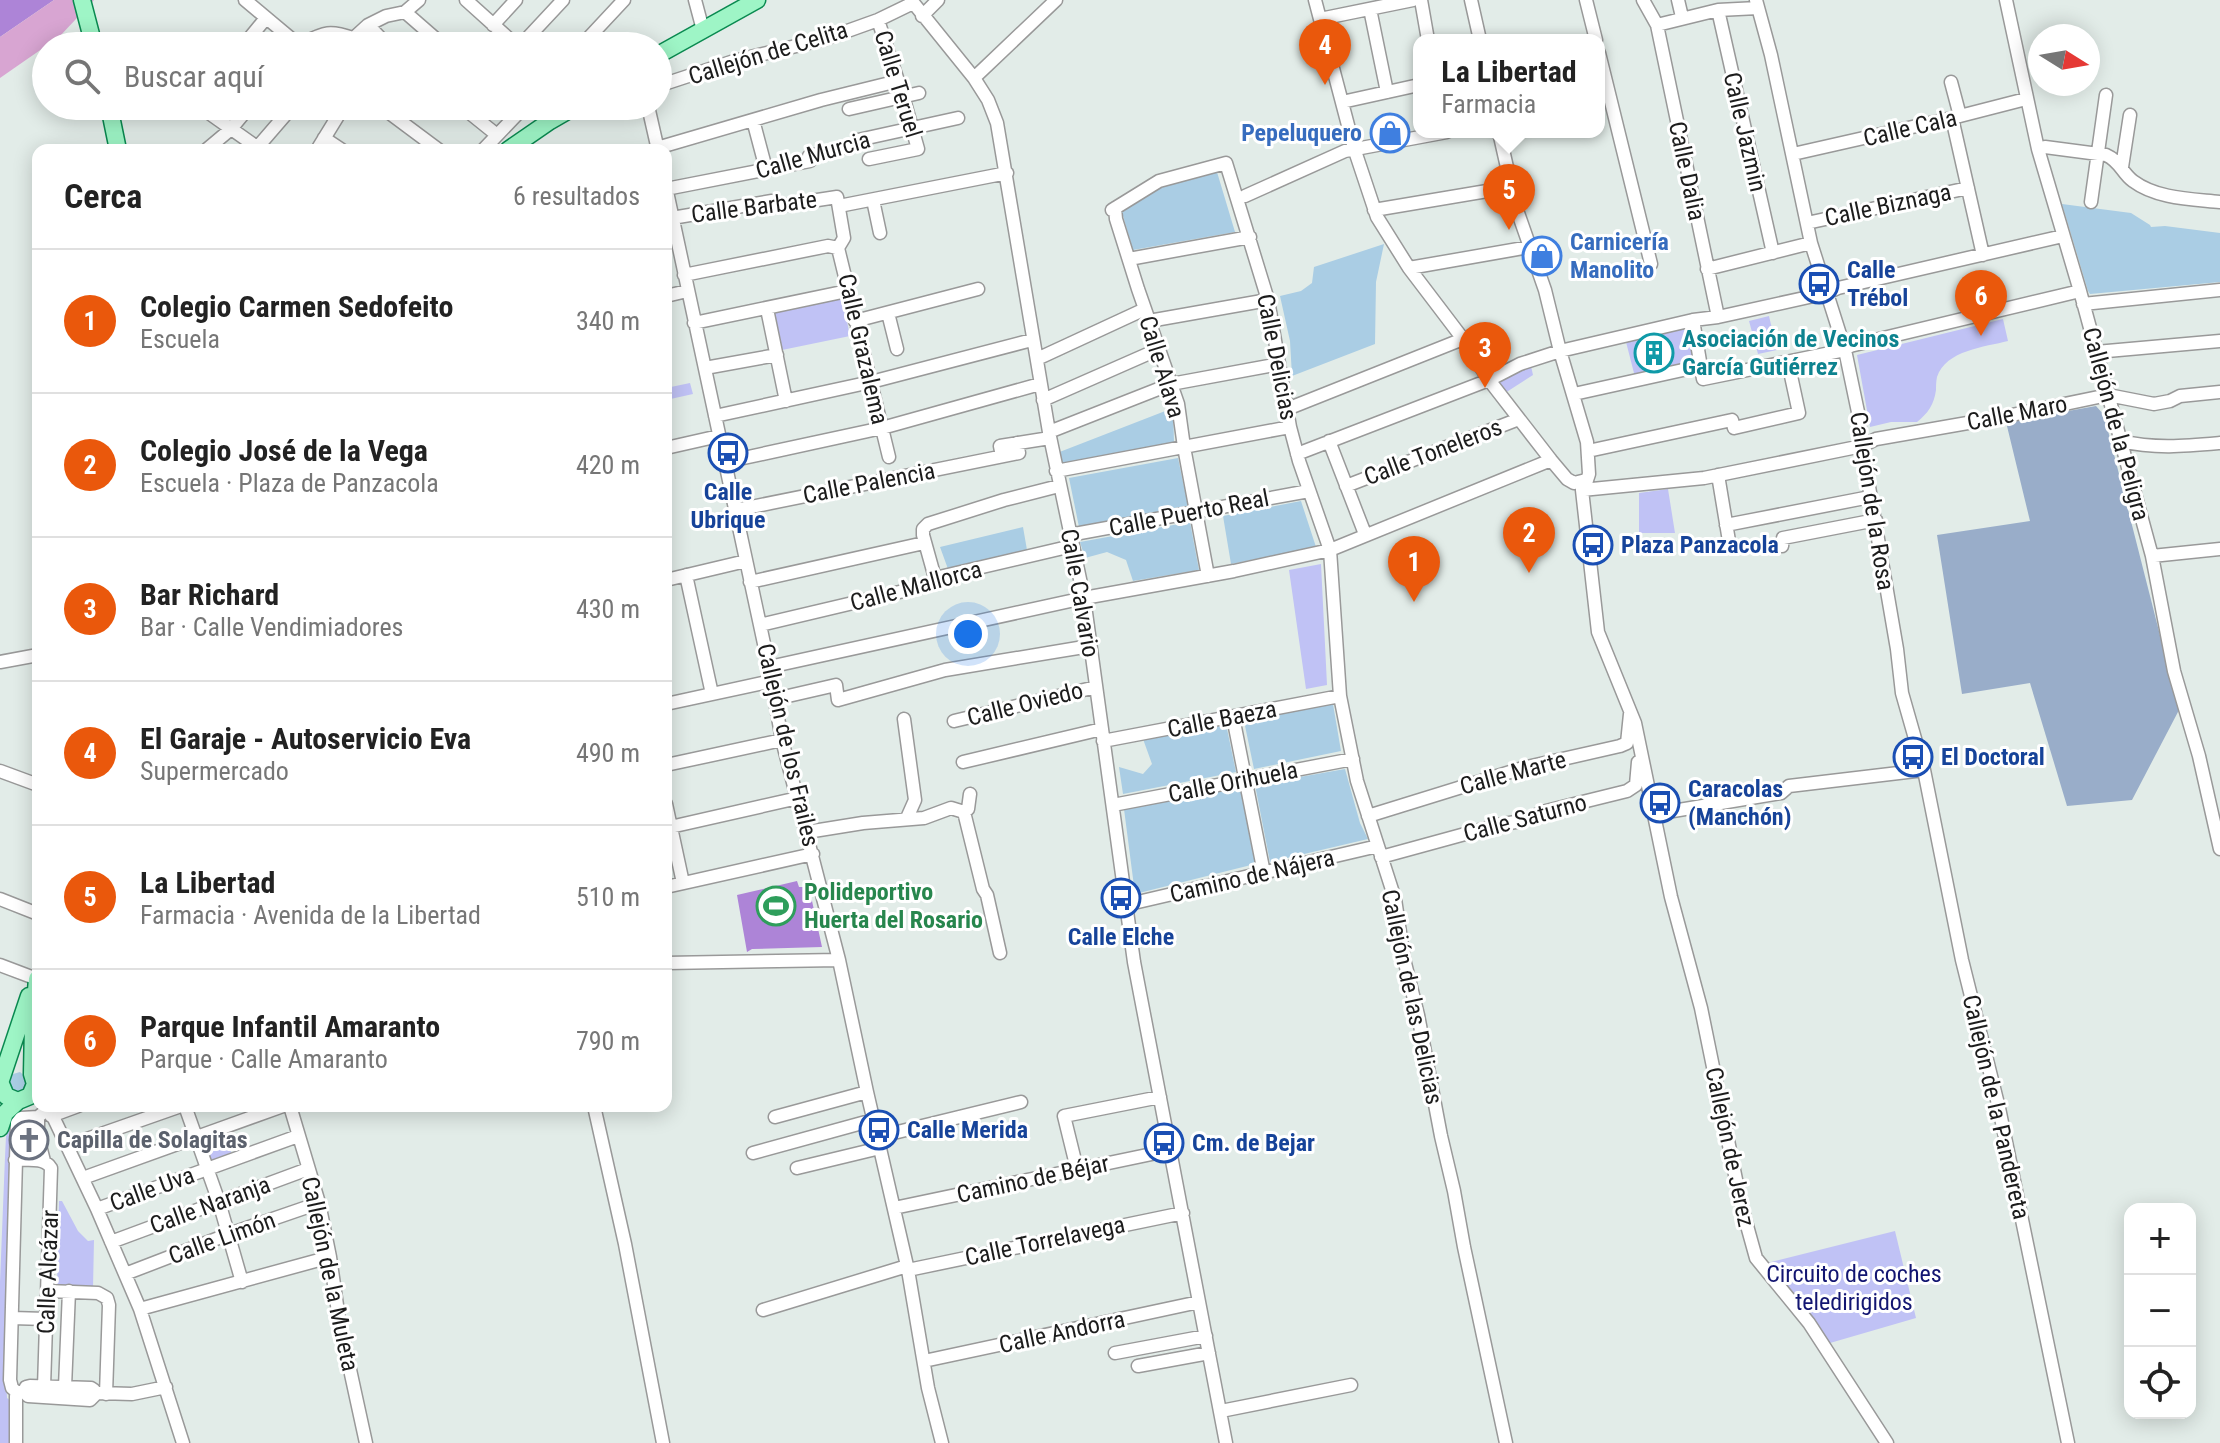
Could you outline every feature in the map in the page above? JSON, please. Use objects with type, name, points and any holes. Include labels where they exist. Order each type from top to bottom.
[{"type":"main road","points":[[82,0],[90,32]]},
{"type":"main road","points":[[672,47],[757,0]]},
{"type":"main road","points":[[112,120],[117,144]]},
{"type":"main road","points":[[528,136],[546,120]]},
{"type":"main road","points":[[497,142],[528,136],[554,120]]},
{"type":"main road","points":[[6,1091],[32,990]]},
{"type":"main road","points":[[0,1128],[5,1113],[9,1069],[26,1068],[32,1076]]},
{"type":"main road","points":[[6,1091],[32,1093]]},
{"type":"street","points":[[245,0],[283,32]]},
{"type":"street","points":[[360,32],[386,16],[405,12],[419,0]]},
{"type":"street","points":[[467,0],[502,32]]},
{"type":"street","points":[[493,25],[516,0]]},
{"type":"street","points":[[532,32],[563,0]]},
{"type":"street","points":[[594,32],[624,0]]},
{"type":"street","points":[[695,0],[703,30]]},
{"type":"street","points":[[922,16],[938,0]]},
{"type":"street","points":[[974,78],[1056,0]]},
{"type":"street","points":[[1315,0],[1354,148],[1374,210],[1409,268],[1519,419],[1577,491],[1586,481]]},
{"type":"street","points":[[1320,19],[1413,0]]},
{"type":"street","points":[[1421,0],[1427,34]]},
{"type":"street","points":[[1471,0],[1479,34]]},
{"type":"street","points":[[1586,0],[1594,34]]},
{"type":"street","name":"Calle Dalia","points":[[1643,0],[1657,25],[1718,317]]},
{"type":"street","points":[[1678,0],[1682,17]]},
{"type":"street","name":"Callejón de la Peligra","points":[[2006,0],[2038,149],[2152,556],[2174,671],[2199,756],[2220,849]]},
{"type":"street","name":"Calle Calvario","points":[[912,2],[974,78],[988,100],[997,123],[1049,435],[1084,598],[1125,905],[1226,1443]]},
{"type":"street","name":"Callejón de Celita","points":[[672,81],[734,61],[825,39],[878,20],[912,2]]},
{"type":"street","points":[[1657,25],[1682,17],[1757,4]]},
{"type":"street","name":"Callejón de la Rosa","points":[[1757,4],[1811,243],[1845,350],[1876,520],[1902,693],[1924,770]]},
{"type":"street","points":[[1370,9],[1387,92]]},
{"type":"street","name":"Calle Jazmin","points":[[1718,10],[1773,253]]},
{"type":"street","points":[[405,12],[428,32]]},
{"type":"street","points":[[254,32],[266,18]]},
{"type":"street","name":"Calle Teruel","points":[[869,159],[918,149],[878,20]]},
{"type":"street","points":[[368,25],[375,32]]},
{"type":"street","points":[[1605,77],[1651,264]]},
{"type":"street","points":[[672,144],[821,100],[898,81]]},
{"type":"street","points":[[1951,82],[1968,188],[1983,255]]},
{"type":"street","points":[[1342,102],[1413,86]]},
{"type":"street","points":[[849,109],[919,93]]},
{"type":"street","points":[[2091,202],[2106,95]]},
{"type":"street","name":"Calle Cala","points":[[1793,154],[2026,99]]},
{"type":"street","points":[[2122,167],[2130,115]]},
{"type":"street","name":"Calle Murcia","points":[[672,187],[810,161],[809,156],[859,144],[858,140],[958,118]]},
{"type":"street","points":[[218,120],[251,144]]},
{"type":"street","points":[[213,144],[238,120]]},
{"type":"street","points":[[262,144],[282,120]]},
{"type":"street","points":[[320,144],[335,120]]},
{"type":"street","points":[[399,120],[431,144]]},
{"type":"street","points":[[475,120],[497,142],[510,120]]},
{"type":"street","points":[[651,120],[656,144]]},
{"type":"street","points":[[753,120],[766,169]]},
{"type":"street","points":[[1245,196],[1335,154],[1413,138]]},
{"type":"street","name":"Callejón de Jerez","points":[[1500,138],[1511,187],[1545,290],[1588,451],[1586,481],[1598,632],[1630,711],[1641,753],[1671,897],[1701,1008],[1741,1204],[1756,1258],[1809,1323],[1887,1443]]},
{"type":"street","points":[[2038,149],[2045,147],[2098,153],[2113,158],[2130,179],[2147,189],[2172,196],[2220,202]]},
{"type":"street","name":"Calle Alava","points":[[1208,576],[1178,404],[1114,209],[1159,181],[1226,163]]},
{"type":"street","name":"Calle Delicias","points":[[1226,163],[1268,300],[1297,454],[1330,550]]},
{"type":"street","name":"Calle Barbate","points":[[672,218],[772,201],[785,205],[873,200],[1007,173]]},
{"type":"street","points":[[1374,210],[1511,187]]},
{"type":"street","name":"Calle Biznaga","points":[[1807,223],[1968,188]]},
{"type":"street","points":[[873,200],[880,233]]},
{"type":"street","name":"Calle Grazalema","points":[[838,201],[844,238],[838,248],[889,457]]},
{"type":"street","name":"Callejón de los Frailes","points":[[672,218],[736,510],[782,740],[839,960],[942,1443]]},
{"type":"street","points":[[1297,454],[1489,380],[1520,364],[1560,351],[1827,293],[2063,236]]},
{"type":"street","points":[[1129,259],[1250,237]]},
{"type":"street","points":[[1707,269],[1811,243]]},
{"type":"street","points":[[684,275],[828,246],[838,248]]},
{"type":"street","points":[[1409,268],[1529,247]]},
{"type":"street","points":[[855,321],[978,289]]},
{"type":"street","points":[[1574,394],[1788,362],[1845,350],[1850,346],[2081,298],[2220,290]]},
{"type":"street","points":[[672,295],[687,291]]},
{"type":"street","points":[[694,323],[847,291]]},
{"type":"street","points":[[1037,359],[1147,315],[1268,300]]},
{"type":"street","points":[[767,309],[786,401]]},
{"type":"street","points":[[888,313],[897,349]]},
{"type":"street","points":[[1693,320],[1702,373]]},
{"type":"street","points":[[1287,409],[1463,339]]},
{"type":"street","points":[[715,416],[871,382],[1032,340]]},
{"type":"street","points":[[2096,352],[2220,341]]},
{"type":"street","points":[[1043,400],[1159,349]]},
{"type":"street","points":[[705,368],[777,355]]},
{"type":"street","points":[[1588,451],[1732,420],[1734,428],[1799,413],[1788,362]]},
{"type":"street","name":"Calle Palencia","points":[[736,510],[1019,453],[1017,443],[1049,435],[1171,384],[1279,364]]},
{"type":"street","points":[[725,462],[882,428],[1040,384]]},
{"type":"street","name":"Calle Maro","points":[[1586,481],[1704,478],[1862,446],[1876,439],[2108,395],[2154,404],[2180,396],[2220,392]]},
{"type":"street","name":"Calle Toneleros","points":[[1346,486],[1519,419]]},
{"type":"street","points":[[1056,471],[1290,427]]},
{"type":"street","points":[[672,447],[719,436]]},
{"type":"street","points":[[1329,441],[1365,534]]},
{"type":"street","points":[[2121,441],[2175,447],[2220,443]]},
{"type":"street","points":[[769,667],[1084,598],[1330,550],[1365,534],[1560,469]]},
{"type":"street","points":[[1718,475],[1729,541]]},
{"type":"street","points":[[935,578],[924,543],[923,532],[928,524],[1059,486]]},
{"type":"street","name":"Calle Puerto Real","points":[[1071,541],[1196,512],[1309,491]]},
{"type":"street","points":[[1726,525],[1870,497]]},
{"type":"street","points":[[1782,546],[1783,538],[1876,520]]},
{"type":"street","name":"Calle Mallorca","points":[[760,625],[929,585],[935,578],[1071,541]]},
{"type":"street","points":[[750,582],[924,543]]},
{"type":"street","points":[[2152,556],[2220,549]]},
{"type":"street","name":"Callejón de las Delicias","points":[[1330,550],[1340,696],[1368,816],[1395,899],[1404,959],[1506,1443]]},
{"type":"street","points":[[672,578],[746,561]]},
{"type":"street","points":[[686,575],[712,694]]},
{"type":"street","points":[[775,699],[836,685],[838,700],[945,670],[1090,646]]},
{"type":"street","points":[[0,662],[32,657]]},
{"type":"street","points":[[672,703],[772,681]]},
{"type":"street","name":"Calle Oviedo","points":[[954,721],[1096,687]]},
{"type":"street","name":"Calle Baeza","points":[[963,762],[1103,735],[1233,717],[1340,696]]},
{"type":"street","name":"Calle Marte","points":[[1368,816],[1488,779],[1627,743],[1630,711]]},
{"type":"street","points":[[1233,717],[1264,873]]},
{"type":"street","points":[[904,719],[915,800],[907,818]]},
{"type":"street","points":[[672,764],[782,740]]},
{"type":"street","name":"Calle Saturno","points":[[1380,851],[1521,821],[1546,811],[1633,789],[1638,780],[1641,753]]},
{"type":"street","name":"Calle Orihuela","points":[[1113,805],[1353,759]]},
{"type":"street","points":[[1655,814],[1781,793],[1789,786],[1924,770]]},
{"type":"street","name":"Callejón de la Pandereta","points":[[1924,770],[1962,960],[1999,1108],[2068,1443]]},
{"type":"street","points":[[0,771],[32,783]]},
{"type":"street","points":[[964,812],[968,809],[970,794]]},
{"type":"street","points":[[672,827],[798,798]]},
{"type":"street","points":[[807,832],[924,818],[951,808],[964,812]]},
{"type":"street","points":[[964,812],[1000,953]]},
{"type":"street","points":[[672,843],[683,883]]},
{"type":"street","name":"Camino de Nájera","points":[[1125,905],[1264,873],[1380,851]]},
{"type":"street","points":[[672,886],[813,854]]},
{"type":"street","points":[[0,899],[32,912]]},
{"type":"street","points":[[672,963],[839,960]]},
{"type":"street","points":[[0,965],[32,975]]},
{"type":"street","points":[[6,1091],[32,1103]]},
{"type":"street","points":[[775,1117],[867,1092]]},
{"type":"street","points":[[1077,1169],[1064,1116],[1160,1097]]},
{"type":"street","points":[[797,1168],[1021,1102]]},
{"type":"street","points":[[101,1393],[90,1400],[28,1396],[10,1384],[18,1121],[45,1112],[83,1178],[140,1309],[183,1443]]},
{"type":"street","name":"Calle Alcázar","points":[[44,1387],[51,1168],[44,1161],[38,1138],[45,1112]]},
{"type":"street","points":[[67,1146],[166,1112]]},
{"type":"street","points":[[186,1112],[219,1202],[242,1282]]},
{"type":"street","points":[[83,1178],[266,1112]]},
{"type":"street","name":"Callejón de la Muleta","points":[[292,1112],[319,1203],[339,1319],[366,1443]]},
{"type":"street","points":[[595,1112],[625,1244],[663,1443]]},
{"type":"street","points":[[753,1153],[873,1120]]},
{"type":"street","name":"Calle Uva","points":[[97,1209],[298,1136]]},
{"type":"street","name":"Camino de Béjar","points":[[894,1208],[1171,1150]]},
{"type":"street","points":[[15,1160],[44,1161]]},
{"type":"street","name":"Calle Naranja","points":[[111,1242],[308,1169]]},
{"type":"street","name":"Calle Limón","points":[[125,1274],[319,1203]]},
{"type":"street","name":"Calle Torrelavega","points":[[763,1310],[907,1268],[1183,1213]]},
{"type":"street","points":[[140,1309],[330,1257]]},
{"type":"street","points":[[48,1291],[101,1293],[108,1301],[101,1393]]},
{"type":"street","points":[[65,1387],[69,1291]]},
{"type":"street","name":"Calle Andorra","points":[[924,1361],[1199,1302]]},
{"type":"street","points":[[12,1318],[46,1319]]},
{"type":"street","points":[[1115,1353],[1206,1336]]},
{"type":"street","points":[[1138,1366],[1209,1353]]},
{"type":"street","points":[[1221,1411],[1351,1385]]},
{"type":"street","points":[[16,1443],[21,1392],[28,1387],[91,1388],[101,1393],[132,1394],[166,1387]]},
{"type":"shaded area","points":[[0,0],[54,0],[0,37]]},
{"type":"shaded area","points":[[54,0],[94,0],[64,32],[32,32],[32,56],[0,78],[0,37]]},
{"type":"shaded area","points":[[1217,172],[1235,232],[1133,250],[1121,209],[1158,188]]},
{"type":"shaded area","points":[[2062,204],[2131,213],[2151,227],[2220,233],[2220,282],[2090,294]]},
{"type":"shaded area","points":[[1384,244],[1376,282],[1375,344],[1292,376],[1290,341],[1280,296],[1301,291],[1312,283],[1314,267]]},
{"type":"shaded area","points":[[2096,406],[2104,415],[2179,710],[2132,800],[2067,806],[2030,683],[1962,694],[1937,535],[2030,521],[2006,422]]},
{"type":"shaded area","points":[[1173,408],[1174,442],[1060,464],[1057,453]]},
{"type":"shaded area","points":[[1178,458],[1188,506],[1079,527],[1069,478]]},
{"type":"shaded area","points":[[1301,501],[1316,547],[1231,564],[1223,516]]},
{"type":"shaded area","points":[[1190,522],[1199,570],[1133,581],[1126,560],[1107,552],[1085,558],[1080,542]]},
{"type":"shaded area","points":[[1023,527],[1027,550],[948,569],[940,547]]},
{"type":"shaded area","points":[[1333,704],[1341,751],[1254,769],[1244,721]]},
{"type":"shaded area","points":[[1226,724],[1236,772],[1123,794],[1119,767],[1143,774],[1152,764],[1143,739]]},
{"type":"shaded area","points":[[1345,769],[1360,823],[1368,839],[1270,862],[1255,785]]},
{"type":"shaded area","points":[[1240,788],[1255,864],[1135,894],[1124,809]]},
{"type":"shaded area","name":"Polideportivo Huerta del Rosario","points":[[797,881],[799,887],[809,887],[822,947],[752,949],[747,952],[737,895]]},
{"type":"shaded area","points":[[20,1072],[28,1079],[25,1092],[11,1093],[8,1079]]},
{"type":"green space","points":[[842,297],[850,336],[782,350],[774,312]]},
{"type":"green space","points":[[1769,316],[1777,350],[1758,354],[1749,321]]},
{"type":"green space","points":[[2003,319],[2008,341],[1967,351],[1949,361],[1937,377],[1932,404],[1917,422],[1891,422],[1870,427],[1857,355]]},
{"type":"green space","points":[[1692,322],[1699,365],[1635,377],[1625,338]]},
{"type":"green space","points":[[1531,366],[1533,375],[1505,393],[1499,380]]},
{"type":"green space","points":[[690,383],[693,394],[672,399],[672,387]]},
{"type":"green space","points":[[1668,489],[1675,533],[1639,533],[1639,493]]},
{"type":"green space","points":[[1321,564],[1327,685],[1306,689],[1289,570]]},
{"type":"green space","points":[[13,1123],[6,1372],[7,1398],[11,1401],[12,1443],[0,1443],[0,1282],[5,1157],[6,1136]]},
{"type":"green space","points":[[224,1132],[232,1155],[211,1163],[202,1140]]},
{"type":"green space","points":[[59,1201],[62,1201],[78,1231],[88,1241],[94,1240],[93,1288],[57,1287]]},
{"type":"green space","name":"Circuito de coches teledirigidos","points":[[1895,1231],[1916,1318],[1830,1343],[1767,1263]]},
{"type":"place","name":"El Garaje - Autoservicio Eva","points":[[1325,85]]},
{"type":"place","name":"Pepeluquero","points":[[1390,133]]},
{"type":"place","name":"La Libertad","points":[[1509,230]]},
{"type":"place","name":"Carnicería Manolito","points":[[1542,256]]},
{"type":"place","name":"Calle Trébol","points":[[1819,284]]},
{"type":"place","name":"Parque Infantil Amaranto","points":[[1981,336]]},
{"type":"place","name":"Asociación de Vecinos García Gutiérrez","points":[[1654,353]]},
{"type":"place","name":"Bar Richard","points":[[1485,388]]},
{"type":"place","name":"Calle Ubrique","points":[[728,453]]},
{"type":"place","name":"Plaza Panzacola","points":[[1593,545]]},
{"type":"place","name":"Colegio José de la Vega","points":[[1529,573]]},
{"type":"place","name":"Colegio Carmen Sedofeito","points":[[1414,602]]},
{"type":"place","name":"El Doctoral","points":[[1913,757]]},
{"type":"place","name":"Caracolas (Manchón)","points":[[1660,803]]},
{"type":"place","name":"Calle Elche","points":[[1121,898]]},
{"type":"place","name":"Polideportivo Huerta del Rosario","points":[[776,906]]},
{"type":"place","name":"Calle Merida","points":[[879,1130]]},
{"type":"place","name":"Capilla de Solagitas","points":[[29,1140]]},
{"type":"place","name":"Cm. de Bejar","points":[[1164,1143]]}]
